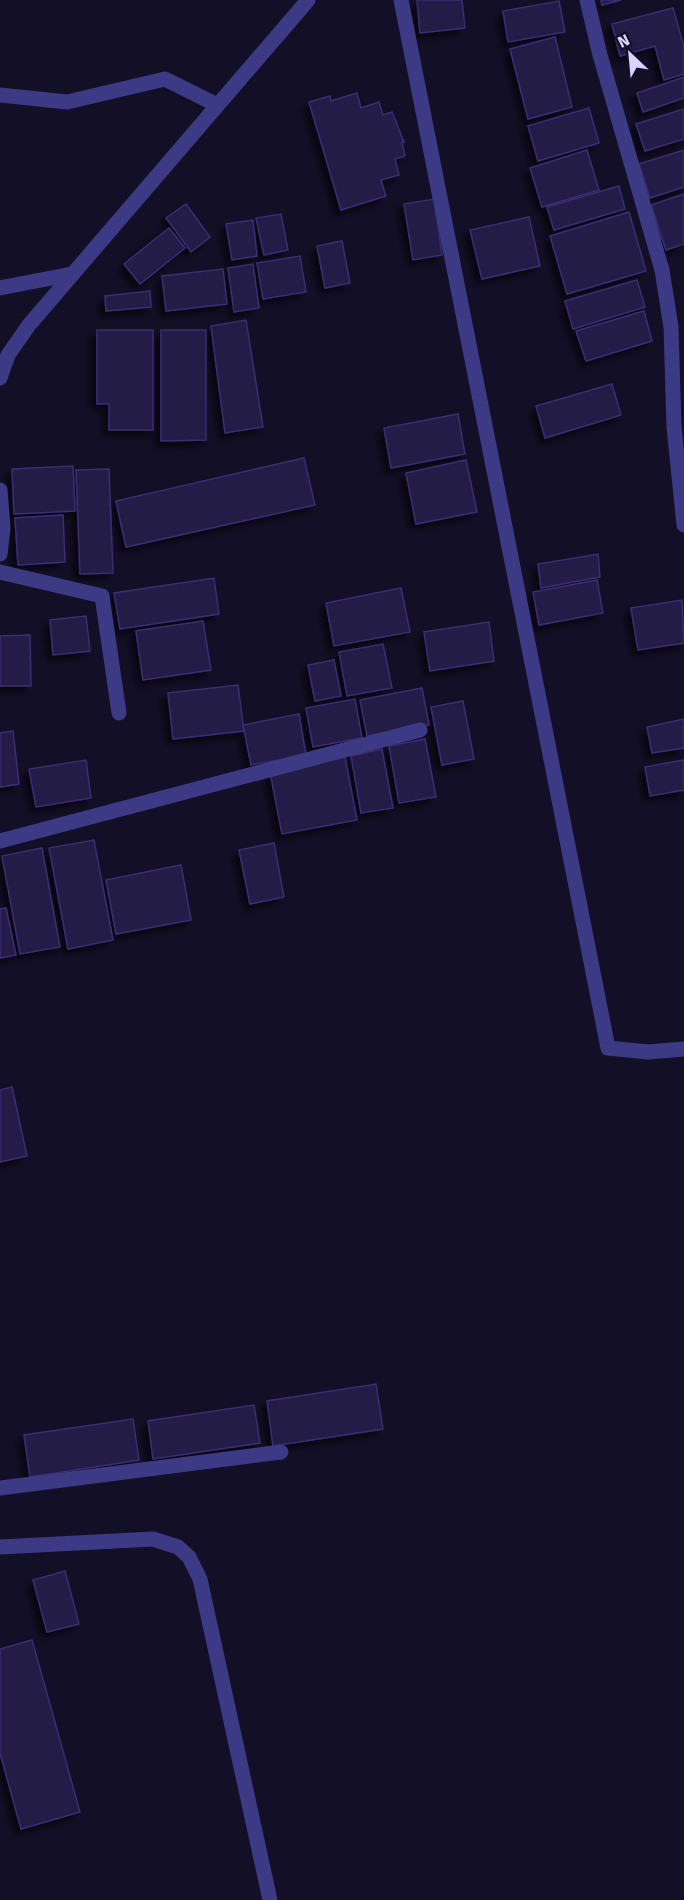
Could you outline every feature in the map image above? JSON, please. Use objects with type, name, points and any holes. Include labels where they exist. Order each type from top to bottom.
[{"type":"street","points":[[0,378],[4,356],[308,0]]},
{"type":"street","points":[[401,0],[608,1048],[648,1052],[684,1049]]},
{"type":"street","points":[[587,0],[600,55],[662,270],[671,327],[674,427],[684,525]]},
{"type":"street","points":[[0,95],[67,102],[165,79],[217,105]]},
{"type":"street","points":[[0,288],[72,274]]},
{"type":"street","points":[[0,490],[3,528],[0,554]]},
{"type":"street","points":[[0,572],[102,596],[119,713]]},
{"type":"street","points":[[0,841],[420,730]]},
{"type":"street","points":[[0,1488],[281,1452]]},
{"type":"street","points":[[0,1546],[153,1539],[178,1547],[189,1557],[200,1579],[270,1900]]},
{"type":"building","points":[[417,0],[462,0],[465,28],[420,33]]},
{"type":"building","points":[[601,0],[621,0],[602,5]]},
{"type":"building","points":[[559,1],[565,32],[508,42],[503,11]]},
{"type":"building","points":[[673,8],[684,47],[684,74],[664,80],[655,46],[620,56],[612,24]]},
{"type":"building","points":[[555,37],[572,107],[528,119],[510,49]]},
{"type":"building","points":[[684,77],[684,98],[643,112],[637,93]]},
{"type":"building","points":[[357,93],[361,108],[379,102],[383,115],[392,112],[404,142],[402,142],[405,156],[395,159],[399,175],[381,180],[386,196],[341,210],[309,102],[330,96],[331,101]]},
{"type":"building","points":[[589,108],[599,143],[538,161],[528,126]]},
{"type":"building","points":[[684,109],[684,139],[645,151],[636,124]]},
{"type":"building","points":[[587,150],[599,190],[542,207],[530,168]]},
{"type":"building","points":[[684,150],[684,187],[650,198],[639,164]]},
{"type":"building","points":[[619,186],[625,209],[554,230],[547,207]]},
{"type":"building","points":[[684,194],[684,244],[666,250],[651,205]]},
{"type":"building","points":[[434,199],[442,255],[413,260],[404,204]]},
{"type":"building","points":[[186,204],[210,237],[191,252],[166,218]]},
{"type":"building","points":[[629,212],[646,271],[567,294],[550,236]]},
{"type":"building","points":[[281,214],[288,250],[264,255],[256,218]]},
{"type":"building","points":[[529,217],[540,266],[482,279],[470,230]]},
{"type":"building","points":[[253,220],[257,256],[232,260],[226,224]]},
{"type":"building","points":[[169,228],[185,248],[140,284],[124,264]]},
{"type":"building","points":[[342,241],[350,283],[325,288],[317,246]]},
{"type":"building","points":[[300,256],[306,292],[263,299],[257,263]]},
{"type":"building","points":[[253,264],[259,308],[234,312],[228,268]]},
{"type":"building","points":[[223,269],[227,304],[166,311],[162,276]]},
{"type":"building","points":[[637,280],[645,307],[573,329],[565,301]]},
{"type":"building","points":[[150,291],[151,307],[106,311],[105,296]]},
{"type":"building","points":[[644,311],[652,341],[586,361],[576,331]]},
{"type":"building","points":[[246,320],[263,427],[225,433],[211,326]]},
{"type":"building","points":[[97,330],[153,330],[153,430],[109,430],[109,404],[97,404]]},
{"type":"building","points":[[161,330],[206,330],[206,440],[161,441]]},
{"type":"building","points":[[612,384],[621,415],[545,438],[536,406]]},
{"type":"building","points":[[458,414],[465,454],[391,468],[384,428]]},
{"type":"building","points":[[304,458],[315,505],[126,547],[116,501]]},
{"type":"building","points":[[466,460],[477,512],[416,524],[406,473]]},
{"type":"building","points":[[73,466],[75,511],[14,514],[12,469]]},
{"type":"building","points":[[109,469],[113,573],[80,574],[76,470]]},
{"type":"building","points":[[63,515],[65,562],[18,565],[15,518]]},
{"type":"building","points":[[598,554],[600,577],[541,588],[538,564]]},
{"type":"building","points":[[214,578],[219,614],[120,629],[114,593]]},
{"type":"building","points":[[597,580],[603,613],[539,625],[533,592]]},
{"type":"building","points":[[401,588],[410,632],[334,646],[326,603]]},
{"type":"building","points":[[682,600],[684,643],[638,650],[631,608]]},
{"type":"building","points":[[86,616],[90,651],[53,655],[50,620]]},
{"type":"building","points":[[203,621],[211,670],[143,680],[136,631]]},
{"type":"building","points":[[489,622],[494,661],[430,671],[424,632]]},
{"type":"building","points":[[30,635],[31,686],[0,686],[0,636]]},
{"type":"building","points":[[383,644],[392,688],[347,696],[339,652]]},
{"type":"building","points":[[334,660],[341,696],[315,701],[308,665]]},
{"type":"building","points":[[238,685],[244,731],[173,739],[168,693]]},
{"type":"building","points":[[422,688],[429,725],[367,736],[360,700]]},
{"type":"building","points":[[355,699],[362,738],[313,747],[306,708]]},
{"type":"building","points":[[463,701],[474,759],[442,765],[431,707]]},
{"type":"building","points":[[299,714],[306,755],[251,765],[243,725]]},
{"type":"building","points":[[684,719],[684,748],[652,753],[647,727]]},
{"type":"building","points":[[13,731],[19,784],[0,787],[0,733]]},
{"type":"building","points":[[425,739],[436,797],[399,803],[389,746]]},
{"type":"building","points":[[382,749],[393,808],[361,813],[351,756]]},
{"type":"building","points":[[345,757],[357,820],[282,834],[270,772]]},
{"type":"building","points":[[86,760],[91,798],[36,807],[29,769]]},
{"type":"building","points":[[684,760],[684,790],[650,796],[645,767]]},
{"type":"building","points":[[94,840],[113,940],[68,949],[49,848]]},
{"type":"building","points":[[274,843],[284,897],[250,904],[239,850]]},
{"type":"building","points":[[42,848],[60,947],[20,954],[2,856]]},
{"type":"building","points":[[181,865],[191,920],[116,934],[106,880]]},
{"type":"building","points":[[6,908],[16,955],[0,958],[0,909]]},
{"type":"building","points":[[12,1087],[27,1156],[0,1162],[0,1090]]},
{"type":"building","points":[[376,1384],[383,1429],[273,1446],[267,1401]]},
{"type":"building","points":[[254,1405],[260,1443],[153,1459],[148,1421]]},
{"type":"building","points":[[133,1419],[139,1460],[30,1477],[24,1435]]},
{"type":"building","points":[[65,1571],[79,1624],[47,1632],[33,1580]]},
{"type":"building","points":[[32,1640],[80,1812],[21,1829],[0,1753],[0,1649]]}]
